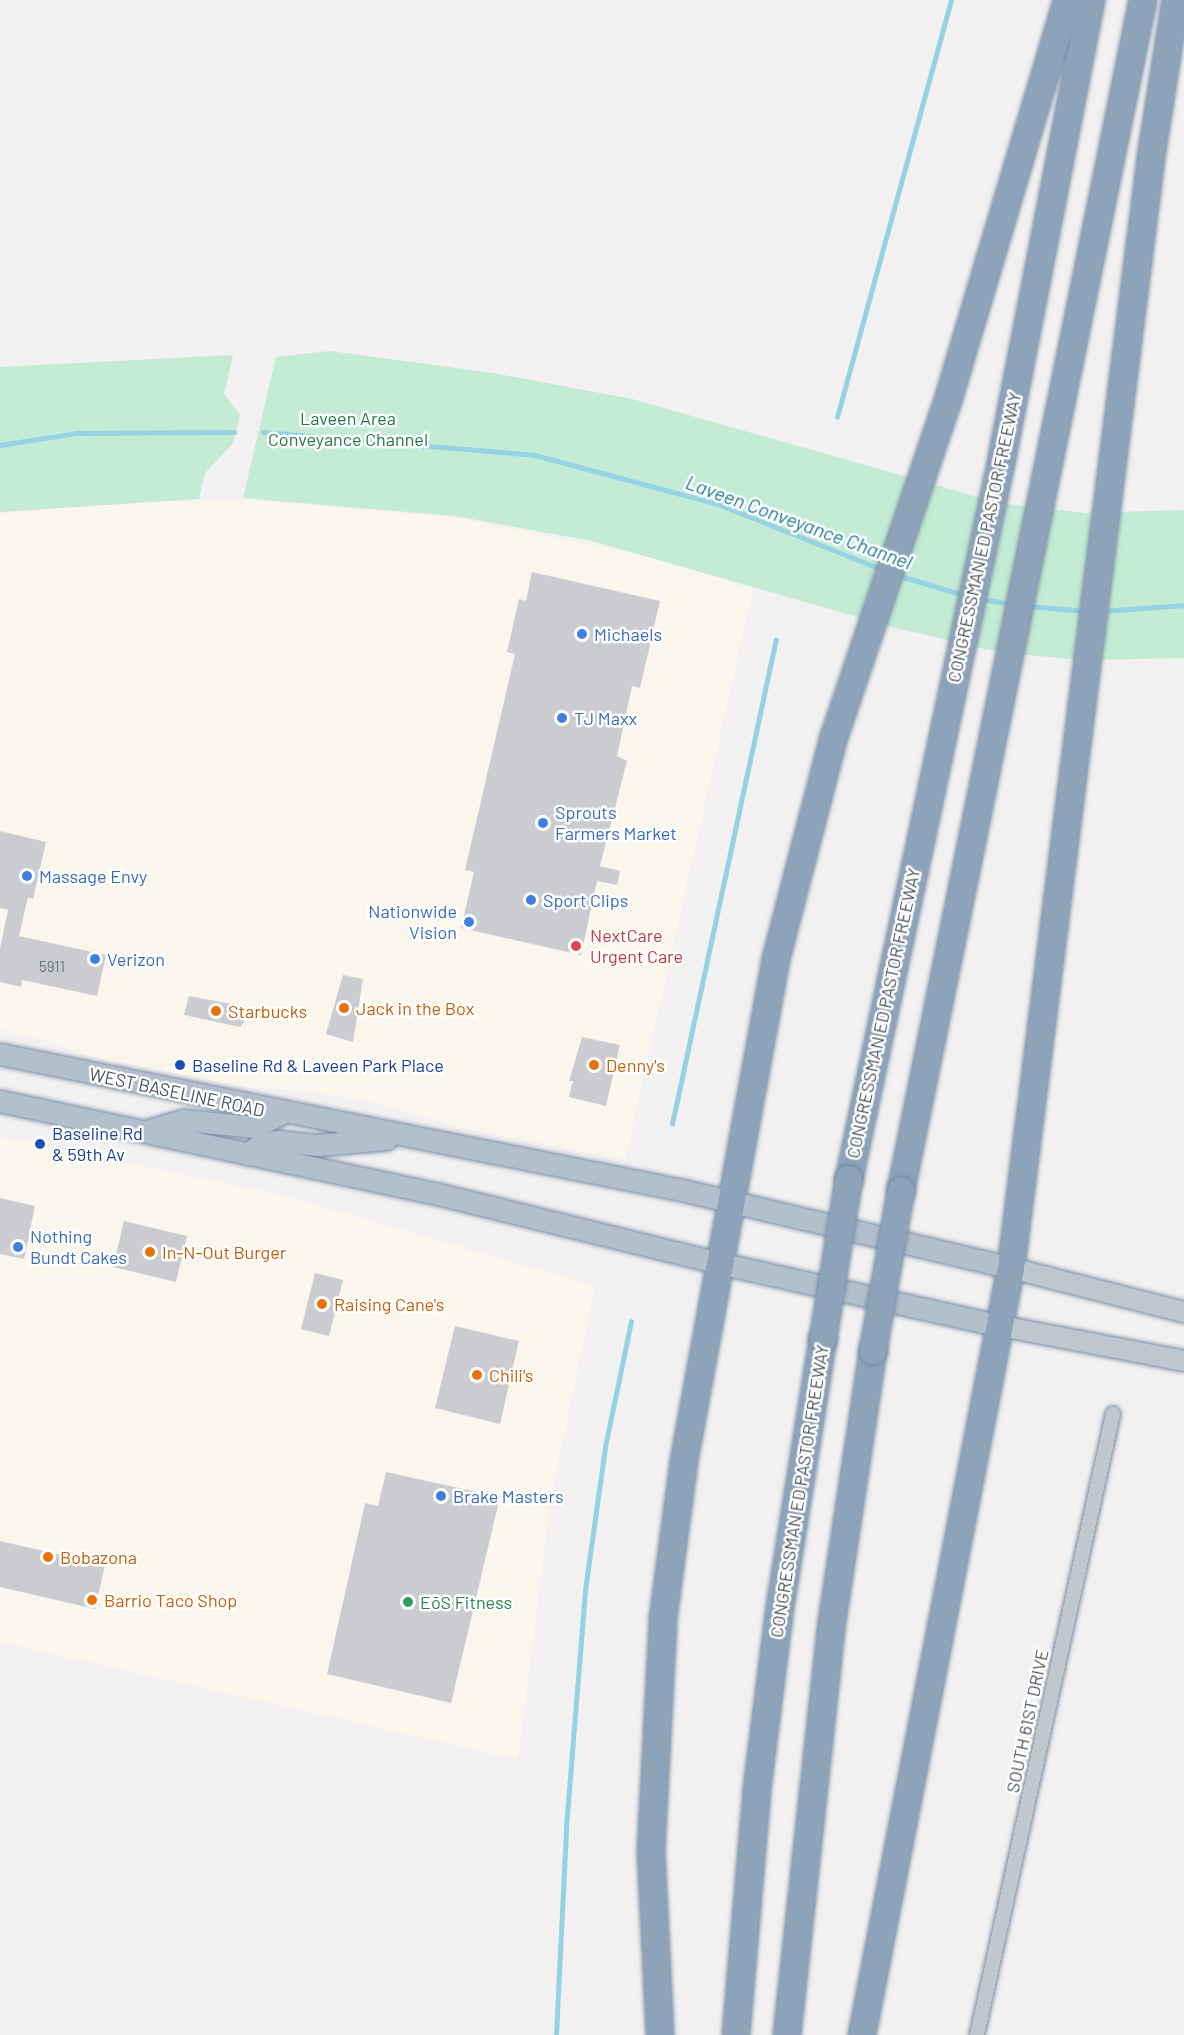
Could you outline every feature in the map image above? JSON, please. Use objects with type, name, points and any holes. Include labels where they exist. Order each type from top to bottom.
[{"type":"highway","points":[[660,2035],[651,1851],[657,1679],[671,1550],[719,1263],[792,886],[834,737],[900,548],[1005,219],[1067,0]]},
{"type":"highway","name":"CONGRESSMAN ED PASTOR FREEWAY","points":[[736,2035],[757,1789],[780,1607],[849,1179],[979,561],[1091,0]]},
{"type":"highway","points":[[787,2035],[832,1622],[873,1350],[901,1190],[1143,0]]},
{"type":"highway","points":[[862,2035],[1011,1268],[1155,129],[1176,0]]},
{"type":"main road","name":"WEST BASELINE ROAD","points":[[3,1055],[731,1202],[1011,1268]]},
{"type":"main road","points":[[0,1101],[434,1192],[719,1263],[1001,1326],[1184,1361]]},
{"type":"main road","points":[[141,1132],[183,1120],[255,1127],[283,1113]]},
{"type":"main road","points":[[247,1154],[263,1143],[278,1141],[317,1145],[406,1136]]},
{"type":"main road","points":[[1011,1268],[1184,1312]]},
{"type":"street","name":"SOUTH 61ST DRIVE","points":[[977,2035],[1113,1414]]},
{"type":"shaded area","points":[[243,499],[458,518],[661,559],[753,589],[625,1160],[453,1126],[378,1103],[310,1091],[246,1087],[91,1057],[49,1041],[0,1030],[0,514],[126,502]]},
{"type":"shaded area","points":[[0,1137],[278,1194],[595,1286],[551,1497],[518,1759],[0,1642]]},
{"type":"green space","name":"Laveen Area Conveyance Channel","points":[[330,351],[493,373],[632,399],[999,503],[1086,513],[1184,510],[1184,658],[1079,660],[998,652],[892,627],[592,541],[455,516],[243,498],[276,357]]},
{"type":"green space","name":"Laveen Area Conveyance Channel","points":[[233,355],[224,394],[240,415],[233,443],[205,473],[199,499],[0,512],[0,367]]},
{"type":"building","points":[[532,572],[660,601],[640,688],[632,686],[617,756],[627,761],[600,866],[620,871],[617,885],[597,881],[581,955],[461,928],[474,872],[465,870],[515,654],[507,652],[519,599],[526,601]]},
{"type":"building","points":[[0,831],[46,842],[33,899],[28,897],[19,936],[106,955],[97,996],[22,980],[21,987],[0,982],[0,948],[8,910],[0,908]]},
{"type":"building","name":"Jack in the Box","points":[[343,975],[363,979],[353,1042],[326,1034]]},
{"type":"building","name":"Starbucks","points":[[189,996],[248,1007],[244,1022],[240,1027],[184,1015]]},
{"type":"building","name":"Denny's","points":[[582,1037],[620,1045],[606,1106],[569,1097],[573,1081],[569,1081]]},
{"type":"building","points":[[0,1198],[35,1206],[24,1259],[0,1254]]},
{"type":"building","name":"In-N-Out Burger","points":[[124,1221],[187,1236],[176,1282],[113,1267]]},
{"type":"building","name":"Raising Cane's","points":[[315,1273],[343,1280],[329,1336],[301,1329]]},
{"type":"building","name":"Chili's","points":[[455,1326],[519,1341],[500,1424],[435,1408]]},
{"type":"building","name":"EōS Fitness","points":[[386,1472],[500,1497],[451,1703],[327,1674],[365,1503],[378,1506]]},
{"type":"building","points":[[0,1541],[105,1565],[95,1609],[0,1587]]},
{"type":"waterway","points":[[837,417],[951,0]]},
{"type":"waterway","name":"Laveen Conveyance Channel","points":[[0,445],[77,433],[234,432]]},
{"type":"waterway","name":"Laveen Conveyance Channel","points":[[263,432],[535,455],[721,505],[881,569]]},
{"type":"waterway","name":"Laveen Conveyance Channel","points":[[897,575],[964,595]]},
{"type":"waterway","name":"Laveen Conveyance Channel","points":[[981,599],[1011,604]]},
{"type":"waterway","name":"Laveen Conveyance Channel","points":[[1103,611],[1184,605]]},
{"type":"waterway","name":"Laveen Conveyance Channel","points":[[1028,606],[1086,611]]},
{"type":"waterway","points":[[672,1124],[776,640]]},
{"type":"waterway","points":[[556,2035],[566,1827],[585,1590],[605,1447],[631,1322]]},
{"type":"place","name":"Michaels","points":[[582,634]]},
{"type":"place","name":"TJ Maxx","points":[[562,718]]},
{"type":"place","name":"Sprouts Farmers Market","points":[[543,823]]},
{"type":"place","name":"Massage Envy","points":[[27,876]]},
{"type":"place","name":"Sport Clips","points":[[531,900]]},
{"type":"place","name":"Nationwide Vision","points":[[469,922]]},
{"type":"place","name":"NextCare Urgent Care","points":[[576,946]]},
{"type":"place","name":"Verizon","points":[[95,959]]},
{"type":"place","name":"Jack in the Box","points":[[344,1008]]},
{"type":"place","name":"Starbucks","points":[[216,1011]]},
{"type":"place","name":"Baseline Rd & Laveen Park Place","points":[[180,1065]]},
{"type":"place","name":"Denny's","points":[[594,1065]]},
{"type":"place","name":"Baseline Rd & 59th Av","points":[[40,1144]]},
{"type":"place","name":"Nothing Bundt Cakes","points":[[18,1247]]},
{"type":"place","name":"In-N-Out Burger","points":[[150,1252]]},
{"type":"place","name":"Raising Cane's","points":[[322,1304]]},
{"type":"place","name":"Chili's","points":[[477,1375]]},
{"type":"place","name":"Brake Masters","points":[[441,1496]]},
{"type":"place","name":"Bobazona","points":[[48,1557]]},
{"type":"place","name":"Barrio Taco Shop","points":[[92,1600]]},
{"type":"place","name":"EōS Fitness","points":[[408,1602]]}]
